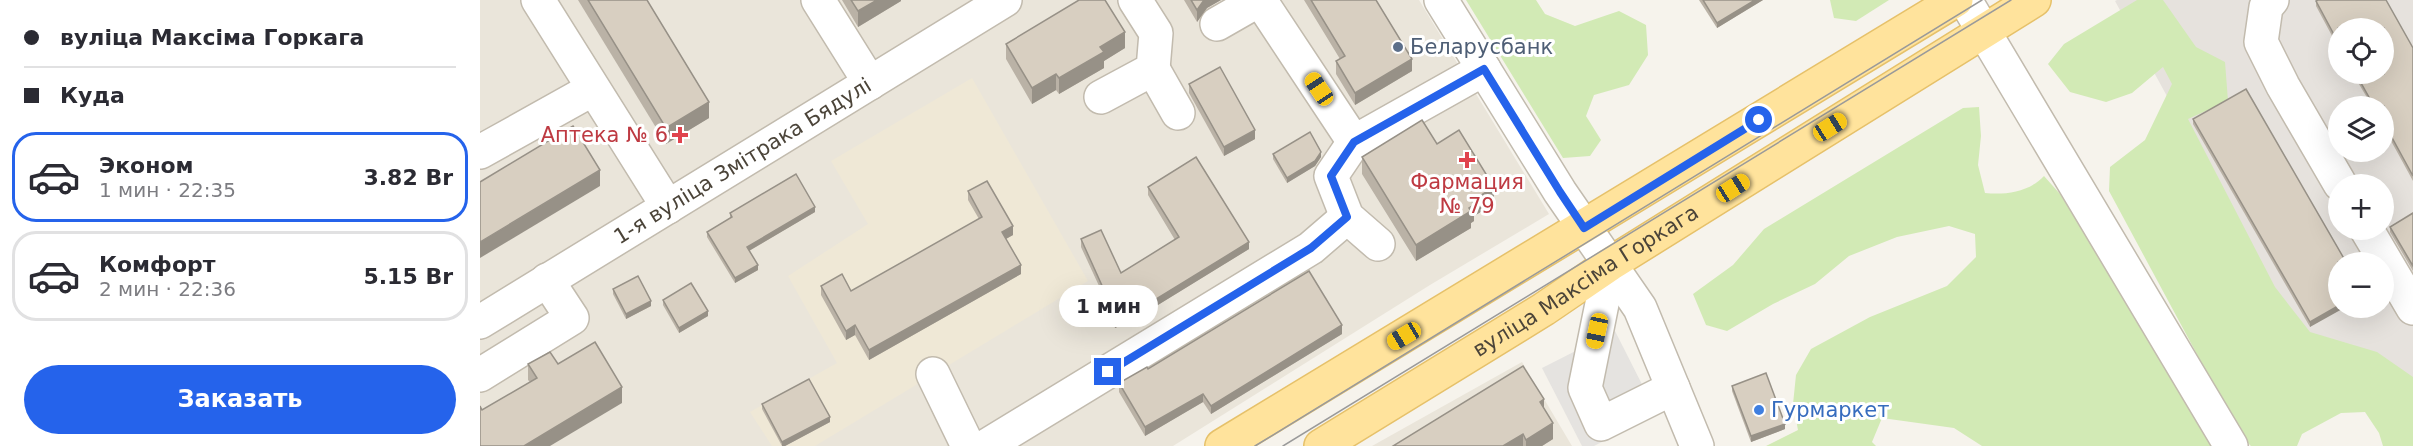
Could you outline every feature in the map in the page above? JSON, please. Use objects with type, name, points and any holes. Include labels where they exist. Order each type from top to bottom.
[{"type":"main road","points":[[1222,446],[1956,0]]},
{"type":"main road","name":"вуліца Максіма Горкага","points":[[1321,446],[1544,309],[1610,264],[2034,0]]},
{"type":"street","points":[[538,0],[668,207]]},
{"type":"street","points":[[818,0],[870,83]]},
{"type":"street","name":"1-я вуліца Змітрака Бядулі","points":[[480,322],[1005,0]]},
{"type":"street","points":[[1135,0],[1156,33],[1153,69],[1178,113]]},
{"type":"street","points":[[1217,24],[1259,0],[1354,142]]},
{"type":"street","points":[[1441,0],[1560,192],[1640,308],[1697,446]]},
{"type":"street","points":[[1965,0],[2231,446]]},
{"type":"street","points":[[2272,0],[2266,7],[2261,42],[2283,86],[2334,174]]},
{"type":"street","points":[[1101,97],[1153,69]]},
{"type":"street","points":[[1378,244],[1347,217],[1331,176],[1354,142],[1484,69]]},
{"type":"street","points":[[480,152],[593,89]]},
{"type":"street","points":[[986,446],[1311,248],[1347,217]]},
{"type":"street","points":[[2373,240],[2413,308]]},
{"type":"street","points":[[1610,264],[1585,388],[1600,424],[1673,388]]},
{"type":"street","points":[[480,375],[572,318],[547,280]]},
{"type":"street","points":[[933,374],[968,446]]},
{"type":"shaded area","points":[[480,0],[1419,0],[1549,214],[1430,285],[1173,446],[480,446]]},
{"type":"shaded area","points":[[2413,0],[2413,402],[2328,391],[2115,1]]},
{"type":"shaded area","points":[[972,78],[1088,281],[815,446],[772,446],[750,412],[837,363],[788,276],[868,224],[831,161]]},
{"type":"shaded area","points":[[1615,331],[1657,414],[1594,446],[1582,446],[1542,368]]},
{"type":"shaded area","points":[[1522,362],[1572,446],[1372,446]]},
{"type":"green space","points":[[1466,0],[1536,0],[1545,14],[1575,26],[1619,11],[1646,25],[1648,55],[1629,85],[1594,95],[1586,116],[1601,140],[1590,156],[1563,158]]},
{"type":"green space","points":[[1830,0],[1889,0],[1856,21],[1834,18]]},
{"type":"green space","points":[[2137,0],[2163,0],[2196,47],[2225,62],[2228,101],[2188,119],[2275,287],[2310,332],[2377,352],[2413,377],[2413,446],[2383,446],[2379,433],[2365,412],[2341,413],[2302,434],[2297,446],[2251,446],[2241,436],[2109,191],[2110,167],[2145,140],[2172,84],[2163,67],[2132,93],[2106,102],[2070,92],[2048,64],[2064,44]]},
{"type":"green space","points":[[1979,107],[1981,136],[1978,165],[1985,193],[2024,189],[2044,176],[2060,194],[2218,446],[1982,446],[1954,428],[1882,418],[1872,442],[1876,446],[1766,446],[1798,430],[1793,404],[1796,375],[1811,349],[1870,317],[1947,286],[1976,257],[1975,234],[1949,226],[1897,237],[1849,256],[1815,284],[1773,304],[1727,331],[1706,325],[1693,294],[1733,265],[1764,229],[1963,108]]},
{"type":"building","points":[[588,0],[647,0],[709,102],[666,128]]},
{"type":"building","points":[[851,0],[877,0],[858,11]]},
{"type":"building","points":[[1079,0],[1105,0],[1125,32],[1100,47],[1104,52],[1059,78],[1056,74],[1032,88],[1006,44]]},
{"type":"building","points":[[1191,0],[1204,0],[1197,10]]},
{"type":"building","points":[[1311,0],[1376,0],[1412,59],[1355,93],[1336,61],[1345,56]]},
{"type":"building","points":[[1703,0],[1755,0],[1717,23]]},
{"type":"building","points":[[2386,0],[2413,48],[2413,176],[2394,141],[2394,96],[2368,96],[2362,84],[2394,84],[2394,18],[2328,18],[2328,23],[2316,1]]},
{"type":"building","points":[[1220,67],[1255,130],[1224,147],[1189,84]]},
{"type":"building","points":[[2246,89],[2328,231],[2328,240],[2333,240],[2340,252],[2328,252],[2328,312],[2310,322],[2193,119]]},
{"type":"building","points":[[1422,120],[1437,144],[1459,130],[1494,187],[1472,201],[1474,205],[1469,208],[1471,211],[1416,245],[1362,157]]},
{"type":"building","points":[[573,126],[600,170],[480,242],[480,182]]},
{"type":"building","points":[[1310,132],[1321,152],[1315,161],[1287,178],[1273,154]]},
{"type":"building","points":[[1196,157],[1249,242],[1140,309],[1115,321],[1106,300],[1108,299],[1081,239],[1101,230],[1121,273],[1179,237],[1148,187]]},
{"type":"building","points":[[796,174],[815,207],[747,247],[758,265],[735,278],[707,232],[732,217],[730,213]]},
{"type":"building","points":[[987,181],[1013,226],[1002,232],[1021,265],[869,350],[855,325],[846,331],[821,286],[842,274],[851,291],[982,217],[968,191]]},
{"type":"building","points":[[2413,213],[2413,266],[2394,234],[2394,225]]},
{"type":"building","points":[[1309,271],[1342,325],[1211,406],[1203,394],[1145,427],[1119,383],[1147,367],[1148,369]]},
{"type":"building","points":[[638,276],[651,301],[626,314],[613,289]]},
{"type":"building","points":[[691,283],[708,311],[679,328],[663,300]]},
{"type":"building","points":[[595,342],[622,387],[524,446],[480,446],[480,406],[482,410],[537,378],[528,364],[550,352],[558,364]]},
{"type":"building","points":[[1523,366],[1544,399],[1540,402],[1553,423],[1526,440],[1523,434],[1503,446],[1393,446]]},
{"type":"building","name":"Гурмаркет","points":[[1766,373],[1785,424],[1751,436],[1732,386]]},
{"type":"building","points":[[809,379],[830,417],[782,442],[762,404]]},
{"type":"tram line","points":[[1255,446],[1982,0]]},
{"type":"tram line","points":[[1283,446],[2011,0]]},
{"type":"place","name":"Беларусбанк","points":[[1398,47]]},
{"type":"place","name":"Аптека № 6","points":[[680,135]]},
{"type":"place","name":"Фармация № 79","points":[[1467,160]]},
{"type":"place","name":"Гурмаркет","points":[[1759,410]]},
{"type":"route","points":[[1108,372],[1311,248],[1347,217],[1331,176],[1354,142],[1484,69],[1584,228],[1759,120]]}]
